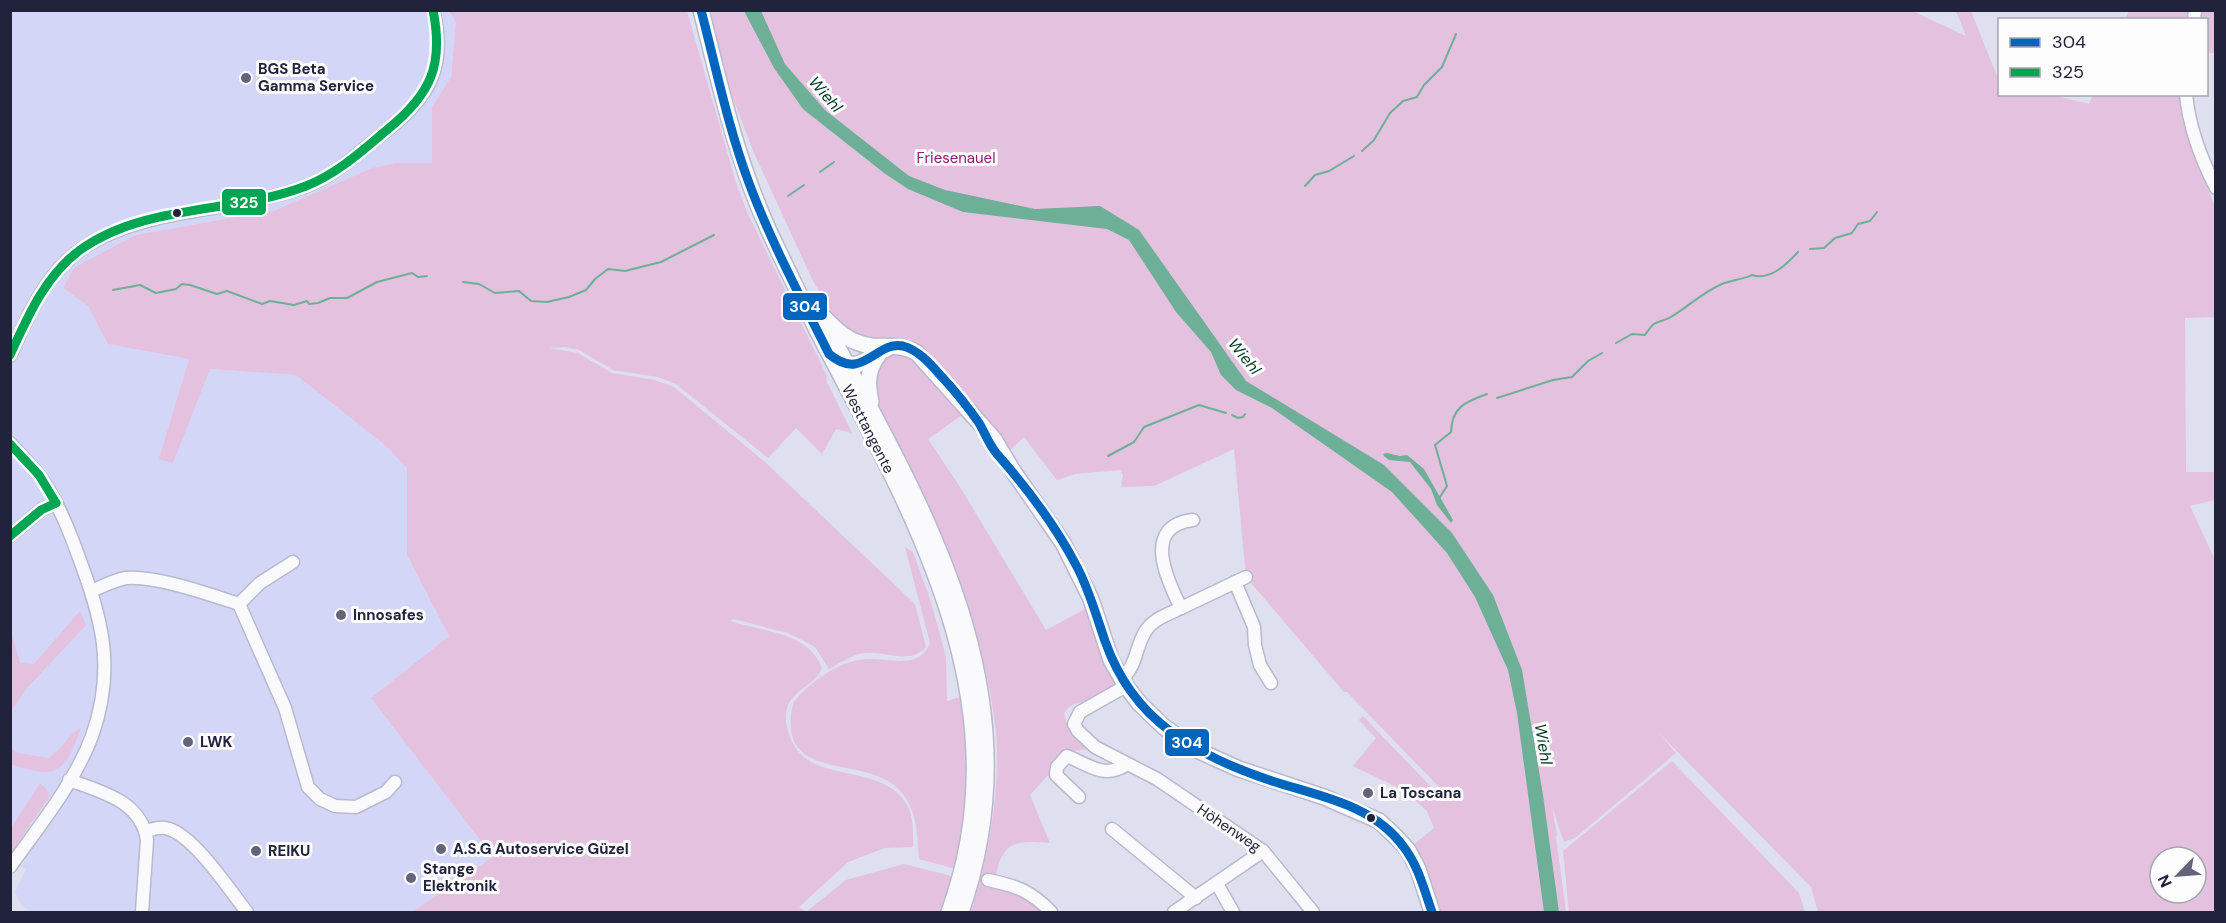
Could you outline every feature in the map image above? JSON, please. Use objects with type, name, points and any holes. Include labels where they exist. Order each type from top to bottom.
[{"type":"main road","points":[[701,10],[720,85]]},
{"type":"main road","name":"Westtangente","points":[[720,85],[765,203],[818,311],[914,491],[945,563],[966,625],[980,686],[986,737],[987,785],[978,853],[961,912]]},
{"type":"main road","name":"Westtangente","points":[[720,85],[733,136],[769,231],[829,354],[897,484],[926,548],[946,603],[962,660],[972,726],[974,793],[965,858],[949,912]]},
{"type":"main road","points":[[818,311],[849,339],[860,344],[884,348],[910,348],[926,361],[981,426],[988,441],[1013,471],[1064,543],[1091,599],[1111,660],[1126,686],[1164,727],[1199,751],[1239,769],[1354,809],[1386,827],[1408,850],[1418,869],[1432,912]]},
{"type":"main road","points":[[844,382],[848,365],[855,357],[884,348]]},
{"type":"main road","points":[[873,414],[868,390],[868,376],[873,362],[884,348]]},
{"type":"main road","points":[[829,354],[848,365]]},
{"type":"street","points":[[10,356],[33,305],[51,276],[70,258],[98,239],[143,222],[264,198],[305,187],[337,169],[402,119],[426,92],[437,62],[439,32],[433,10]]},
{"type":"street","points":[[2186,96],[2187,109],[2202,161],[2216,188]]},
{"type":"street","points":[[10,443],[39,475],[69,530],[92,591],[100,619],[105,653],[103,696],[92,736],[69,780],[10,867]]},
{"type":"street","points":[[10,536],[41,510],[56,504]]},
{"type":"street","points":[[1181,608],[1168,583],[1161,542],[1172,525],[1193,520]]},
{"type":"street","points":[[239,604],[260,583],[294,562]]},
{"type":"street","points":[[92,591],[108,583],[127,578],[155,580],[239,604]]},
{"type":"street","points":[[1126,686],[1125,676],[1132,668],[1144,632],[1155,621],[1240,579],[1254,627],[1255,645],[1260,665],[1271,683]]},
{"type":"street","points":[[239,604],[285,708],[308,787],[320,799],[335,806],[356,807],[386,792],[395,782]]},
{"type":"street","name":"Höhenweg","points":[[1126,686],[1080,712],[1074,724],[1078,731],[1095,747],[1157,779],[1263,851],[1314,912]]},
{"type":"street","points":[[1079,796],[1056,775],[1057,767],[1067,756],[1106,772],[1117,771],[1126,765]]},
{"type":"street","points":[[69,780],[107,794],[131,808],[140,818],[147,840],[142,912]]},
{"type":"street","points":[[146,831],[169,828],[182,837],[200,853],[247,912]]},
{"type":"street","points":[[1112,829],[1196,898]]},
{"type":"street","points":[[1174,912],[1263,851]]},
{"type":"street","points":[[988,880],[1020,889],[1037,898],[1051,912]]},
{"type":"street","points":[[1217,884],[1233,912]]},
{"type":"shaded area","points":[[11,11],[449,11],[456,22],[451,77],[432,107],[432,163],[395,163],[372,168],[276,210],[136,235],[63,288],[88,306],[108,344],[189,359],[160,459],[173,462],[209,369],[296,375],[385,445],[407,468],[407,555],[449,636],[371,698],[493,857],[412,912],[32,912],[21,905],[15,892],[26,869],[21,867],[59,804],[46,789],[11,828]]},
{"type":"shaded area","points":[[744,11],[761,11],[785,64],[825,110],[909,176],[945,190],[1035,209],[1100,206],[1139,230],[1246,381],[1384,465],[1452,533],[1493,595],[1522,670],[1543,795],[1559,912],[1544,912],[1517,713],[1508,670],[1475,597],[1447,553],[1392,492],[1272,408],[1236,390],[1221,375],[1211,352],[1176,312],[1129,240],[1107,229],[963,212],[908,189],[884,173],[803,109],[774,68]]},
{"type":"shaded area","points":[[1383,454],[1407,455],[1424,469],[1453,520],[1451,523],[1437,505],[1431,489],[1410,462],[1389,460]]},
{"type":"green space","name":"Friesenauel","points":[[1910,10],[1966,36],[1956,11],[1971,11],[1998,78],[1998,96],[2056,96],[2089,104],[2093,96],[2181,96],[2181,104],[2198,163],[2216,210],[2215,317],[2185,318],[2186,472],[2215,472],[2215,500],[2190,506],[2215,560],[2215,912],[1818,912],[1811,887],[1658,732],[1676,753],[1575,838],[1564,842],[1552,807],[1566,912],[1439,912],[1413,845],[1434,828],[1427,811],[1403,790],[1353,766],[1376,738],[1359,720],[1363,716],[1434,790],[1439,787],[1347,692],[1344,692],[1246,577],[1234,449],[1154,486],[1121,487],[1123,475],[1120,470],[1075,474],[1057,480],[1024,437],[1008,452],[926,351],[909,339],[857,337],[840,326],[813,281],[754,153],[723,72],[711,11]]},
{"type":"green space","points":[[2129,10],[2188,11],[2187,18],[2125,18]]},
{"type":"green space","points":[[449,11],[687,11],[736,183],[748,214],[827,376],[826,380],[852,433],[836,429],[822,454],[796,428],[768,458],[676,384],[657,377],[613,370],[579,350],[565,347],[549,348],[578,353],[612,373],[655,380],[674,387],[765,462],[915,604],[926,647],[919,653],[911,656],[859,654],[829,669],[815,647],[788,633],[734,619],[730,621],[795,640],[815,656],[822,668],[815,678],[791,699],[788,705],[787,729],[799,752],[811,762],[878,781],[893,789],[905,802],[910,812],[913,847],[885,848],[848,862],[799,907],[806,912],[412,912],[493,857],[371,698],[449,636],[407,555],[407,468],[385,445],[296,375],[210,369],[173,463],[159,459],[189,359],[108,344],[88,306],[63,288],[75,267],[136,235],[276,210],[372,168],[395,163],[432,163],[432,107],[451,77],[456,22]]},
{"type":"green space","points":[[2197,11],[2215,11],[2215,53],[2208,53],[2208,18],[2196,18]]},
{"type":"green space","points":[[889,352],[910,353],[965,413],[928,439],[960,487],[1046,630],[1089,607],[1119,685],[1098,698],[1074,704],[1067,709],[1064,714],[1067,724],[1092,748],[1069,752],[1030,795],[1050,843],[1026,842],[1010,846],[1005,851],[997,869],[994,882],[1013,887],[1047,912],[971,912],[988,847],[995,800],[997,754],[992,705],[980,648],[963,591],[923,496],[872,392],[873,371]]},
{"type":"green space","points":[[905,547],[913,552],[931,602],[946,657],[947,701],[964,696],[968,728],[966,815],[956,869],[919,859],[912,812],[905,797],[891,783],[872,774],[830,765],[812,758],[798,748],[791,730],[793,703],[814,682],[832,670],[859,660],[909,660],[918,658],[925,652],[930,643]]},
{"type":"green space","points":[[80,611],[86,625],[28,687],[11,711],[11,632],[20,663],[34,664]]},
{"type":"green space","points":[[81,728],[64,764],[57,769],[39,772],[11,764],[11,747],[17,753],[49,758]]},
{"type":"green space","points":[[1672,761],[1799,893],[1805,912],[1569,912],[1563,851]]},
{"type":"green space","points":[[40,783],[50,796],[11,853],[11,828]]},
{"type":"green space","points":[[904,864],[955,877],[942,912],[806,912],[846,880]]},
{"type":"waterway","points":[[1362,151],[1374,140],[1390,113],[1403,101],[1417,97],[1424,85],[1442,67],[1456,34]]},
{"type":"waterway","points":[[1305,186],[1315,175],[1329,171],[1354,156]]},
{"type":"waterway","points":[[820,172],[834,162]]},
{"type":"waterway","points":[[788,196],[804,185]]},
{"type":"waterway","points":[[1810,249],[1824,248],[1835,238],[1852,233],[1858,224],[1870,221],[1877,212]]},
{"type":"waterway","points":[[463,282],[479,284],[495,293],[519,291],[531,301],[547,302],[586,290],[608,269],[625,271],[661,262],[714,235]]},
{"type":"waterway","points":[[1616,343],[1632,334],[1645,335],[1654,324],[1671,317],[1722,284],[1752,275],[1772,274],[1798,252]]},
{"type":"waterway","points":[[113,290],[140,285],[156,293],[176,289],[182,284],[217,294],[227,291],[262,304],[270,301],[294,305],[307,301],[309,304],[330,298],[347,298],[377,282],[412,273],[418,277],[427,276]]},
{"type":"waterway","points":[[1497,398],[1553,380],[1572,377],[1588,361],[1602,353]]},
{"type":"waterway","points":[[1438,500],[1447,486],[1435,445],[1451,432],[1454,417],[1461,407],[1487,394]]},
{"type":"waterway","points":[[1108,456],[1134,442],[1144,427],[1199,405],[1226,413]]},
{"type":"waterway","points":[[1232,415],[1238,418],[1245,414]]},
{"type":"transit line","name":"325","points":[[10,355],[47,284],[68,260],[105,235],[161,216],[249,201],[306,186],[328,175],[359,153],[403,116],[415,103],[431,77],[437,47],[433,10]]},
{"type":"transit line","name":"304","points":[[701,10],[729,119],[749,183],[797,291],[829,354],[841,362],[851,364],[860,363],[893,346],[903,346],[925,359],[970,411],[994,450],[1050,521],[1085,583],[1110,655],[1123,680],[1139,702],[1159,722],[1182,739],[1219,760],[1272,781],[1343,803],[1376,820],[1403,846],[1413,861],[1432,912]]},
{"type":"transit line","name":"325","points":[[10,444],[39,475],[56,503]]},
{"type":"transit line","name":"325","points":[[10,536],[41,510],[56,503]]},
{"type":"place","name":"BGS Beta Gamma Service","points":[[246,78]]},
{"type":"place","name":"Innosafes","points":[[341,615]]},
{"type":"place","name":"LWK","points":[[188,742]]},
{"type":"place","name":"La Toscana","points":[[1368,793]]},
{"type":"place","name":"A.S.G Autoservice Güzel","points":[[441,849]]},
{"type":"place","name":"REIKU","points":[[256,851]]},
{"type":"place","name":"Stange Elektronik","points":[[411,878]]},
{"type":"water label","name":"Wiehl","points":[[826,94]]},
{"type":"water label","name":"Wiehl","points":[[1245,356]]},
{"type":"water label","name":"Wiehl","points":[[1544,744]]}]
